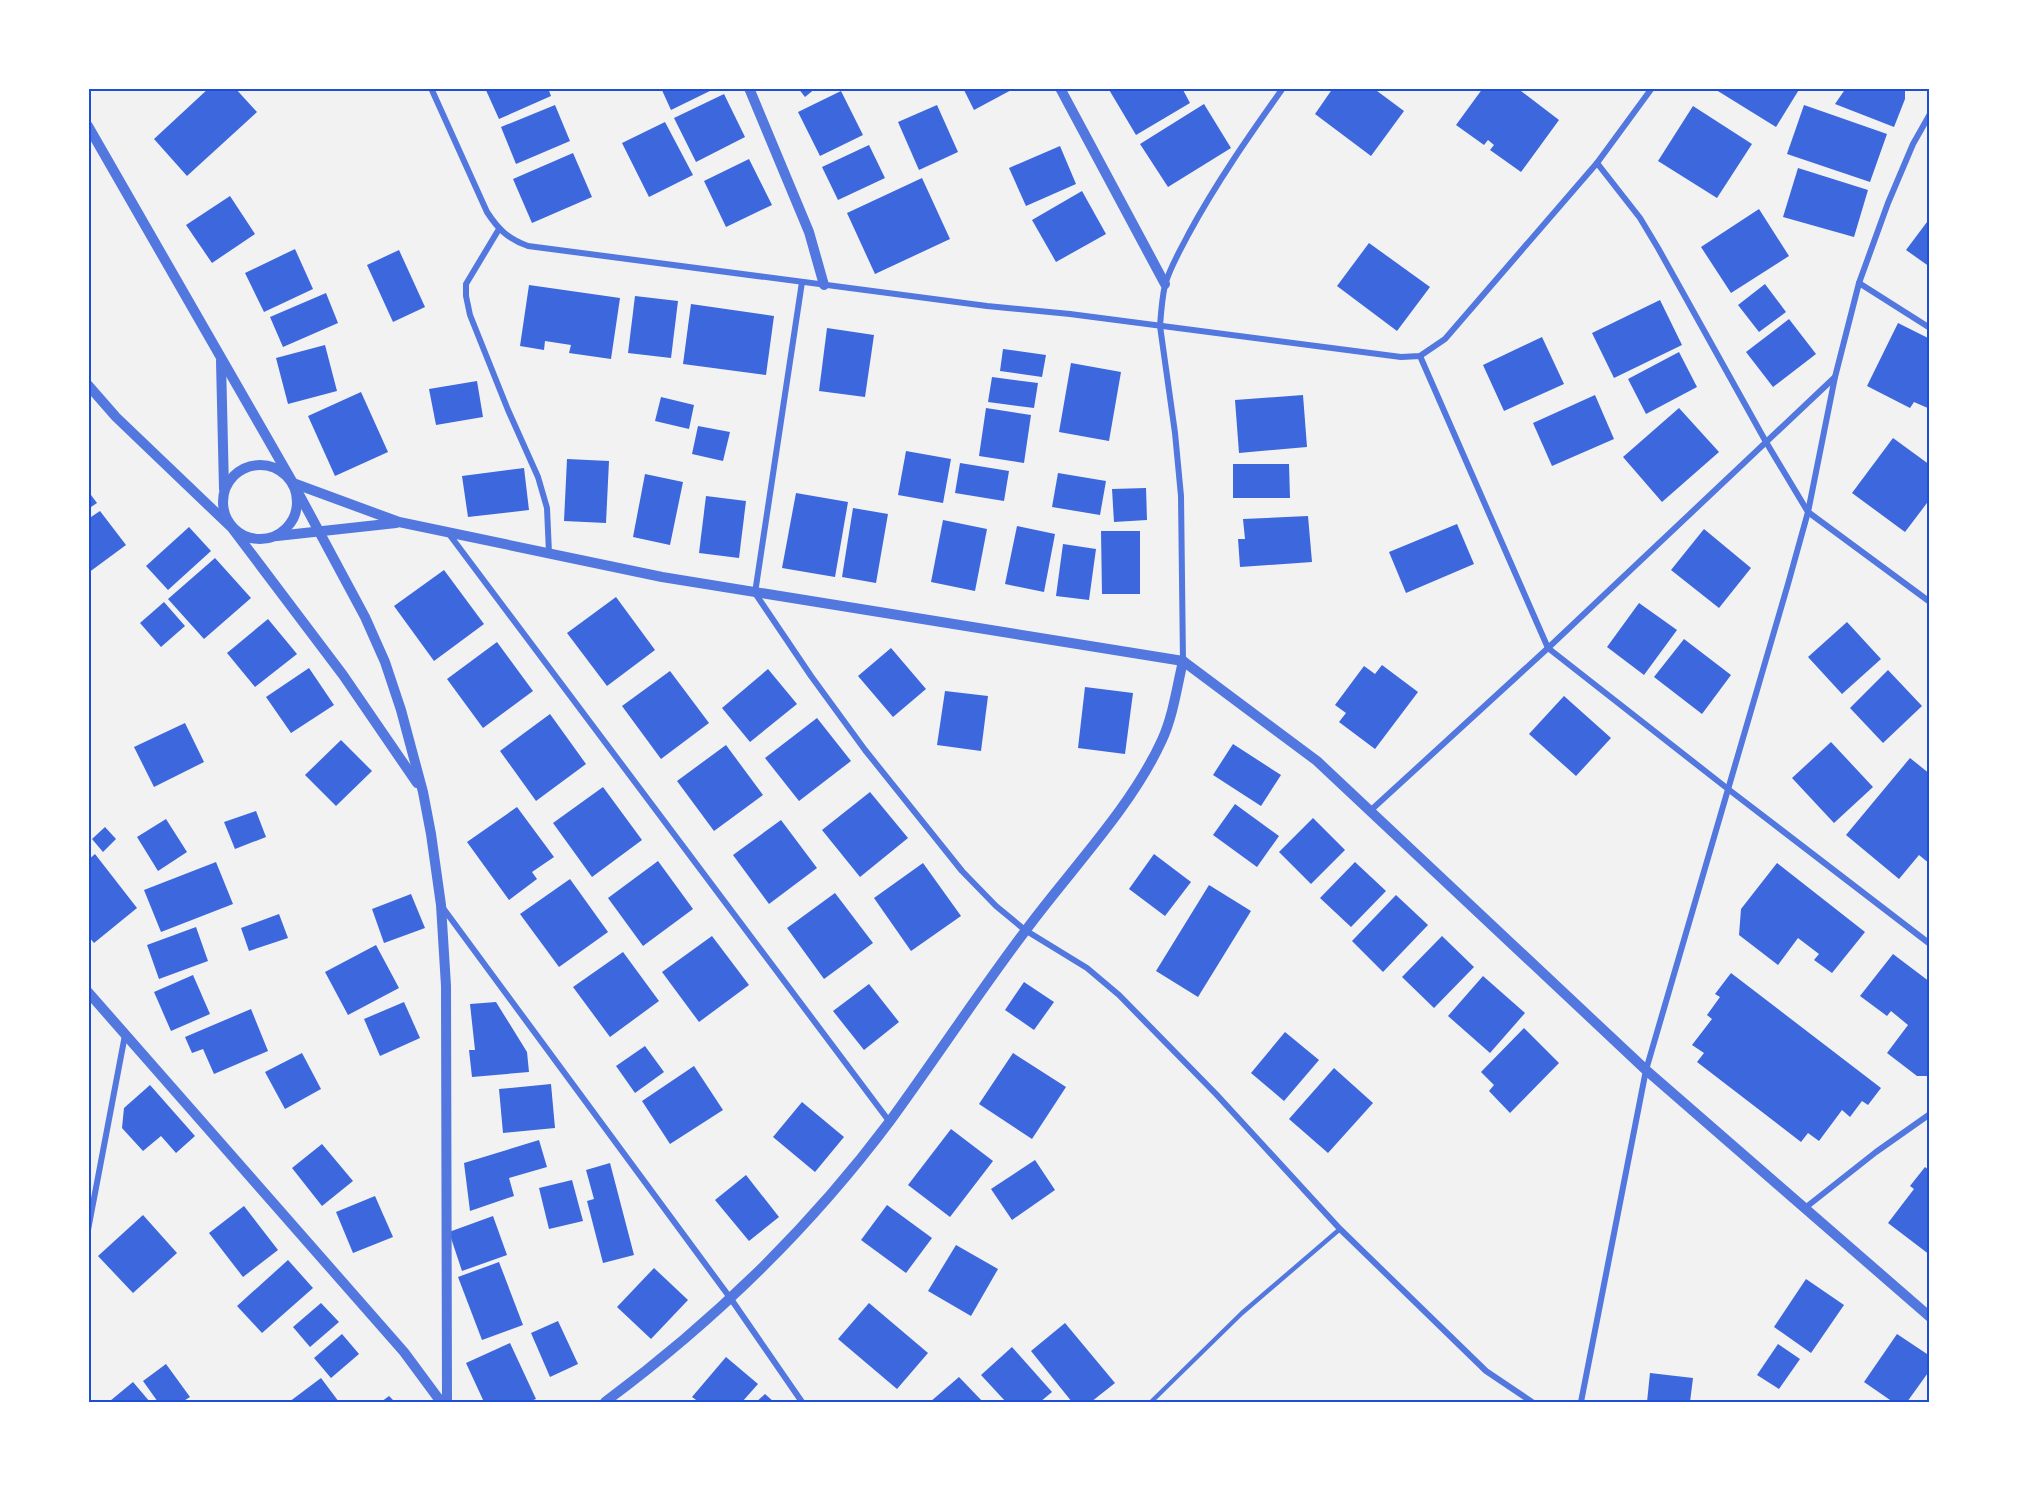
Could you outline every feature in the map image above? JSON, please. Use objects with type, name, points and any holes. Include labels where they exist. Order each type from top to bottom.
[{"type":"street","points":[[431,88],[476,189],[499,230],[520,243],[557,251],[1401,357],[1420,356],[1445,339],[1597,163],[1652,88]]},
{"type":"street","points":[[749,88],[809,232],[824,285]]},
{"type":"street","points":[[1060,88],[1165,284]]},
{"type":"street","points":[[605,1402],[676,1347],[731,1299],[794,1236],[889,1121],[1025,930],[1121,807],[1146,771],[1163,737],[1183,661],[1181,496],[1160,326],[1165,284],[1172,265],[1217,184],[1283,88]]},
{"type":"street","points":[[1581,1402],[1646,1070],[1808,512],[1835,378],[1859,283],[1888,203],[1913,144],[1929,114]]},
{"type":"street","points":[[88,126],[293,483],[366,617],[386,662],[423,792],[441,905],[446,998],[447,1402]]},
{"type":"street","points":[[1597,163],[1640,218],[1808,512],[1929,602]]},
{"type":"street","points":[[499,230],[465,284],[466,296],[478,336],[538,477],[547,508],[549,553]]},
{"type":"street","points":[[802,282],[755,593],[865,750],[962,871],[996,906],[1025,930],[1087,968],[1119,995],[1216,1094],[1340,1229],[1486,1371],[1532,1402]]},
{"type":"street","points":[[1859,283],[1929,328]]},
{"type":"street","points":[[1420,356],[1548,648],[1929,944]]},
{"type":"street","points":[[220,358],[224,492],[222,505],[226,517],[362,702],[423,792]]},
{"type":"street","points":[[1370,811],[1548,648],[1835,378]]},
{"type":"street","points":[[88,385],[116,417],[242,535],[265,540],[277,536],[399,522]]},
{"type":"street","points":[[224,492],[233,477],[249,466],[274,467],[293,483],[399,522],[662,577],[1183,661],[1317,762],[1646,1070],[1929,1317]]},
{"type":"street","points":[[277,536],[293,520],[297,508],[297,496],[293,483]]},
{"type":"street","points":[[447,531],[889,1121]]},
{"type":"street","points":[[441,905],[731,1299],[802,1402]]},
{"type":"street","points":[[88,992],[404,1352],[441,1402]]},
{"type":"street","points":[[88,1230],[125,1035]]},
{"type":"street","points":[[1805,1208],[1929,1114]]},
{"type":"lane","points":[[1151,1402],[1242,1313],[1340,1229]]},
{"type":"building","points":[[209,88],[235,88],[257,112],[187,176],[154,139]]},
{"type":"building","points":[[485,88],[548,88],[551,96],[499,119]]},
{"type":"building","points":[[661,88],[716,88],[671,110]]},
{"type":"building","points":[[798,88],[816,88],[805,97]]},
{"type":"building","points":[[963,88],[1015,88],[974,110]]},
{"type":"building","points":[[1108,88],[1182,88],[1190,103],[1136,135]]},
{"type":"building","points":[[1333,88],[1373,88],[1404,111],[1371,156],[1315,114]]},
{"type":"building","points":[[1483,88],[1517,88],[1559,120],[1521,172],[1490,150],[1494,145],[1488,140],[1484,145],[1456,125]]},
{"type":"building","points":[[1713,88],[1800,88],[1776,127]]},
{"type":"building","points":[[1846,88],[1905,88],[1905,99],[1894,127],[1835,104]]},
{"type":"building","points":[[841,91],[863,135],[820,156],[798,112]]},
{"type":"building","points":[[724,94],[745,137],[696,162],[674,118]]},
{"type":"building","points":[[1204,104],[1231,148],[1168,187],[1140,144]]},
{"type":"building","points":[[555,105],[570,141],[516,164],[501,127]]},
{"type":"building","points":[[937,105],[958,152],[919,170],[898,122]]},
{"type":"building","points":[[1804,105],[1887,134],[1870,182],[1787,154]]},
{"type":"building","points":[[1693,106],[1752,144],[1717,198],[1658,161]]},
{"type":"building","points":[[665,122],[693,175],[649,197],[622,143]]},
{"type":"building","points":[[869,145],[885,178],[838,200],[822,167]]},
{"type":"building","points":[[1060,146],[1076,184],[1026,206],[1009,168]]},
{"type":"building","points":[[573,153],[592,197],[532,223],[513,179]]},
{"type":"building","points":[[749,159],[772,205],[726,227],[704,181]]},
{"type":"building","points":[[1798,168],[1868,190],[1854,237],[1783,217]]},
{"type":"building","points":[[922,178],[950,239],[875,274],[847,213]]},
{"type":"building","points":[[1082,191],[1106,234],[1056,262],[1032,220]]},
{"type":"building","points":[[230,196],[255,234],[212,263],[186,225]]},
{"type":"building","points":[[1759,209],[1789,256],[1731,293],[1701,247]]},
{"type":"building","points":[[1930,218],[1930,267],[1906,250]]},
{"type":"building","points":[[1369,243],[1430,287],[1397,331],[1337,286]]},
{"type":"building","points":[[295,249],[313,289],[264,312],[245,273]]},
{"type":"building","points":[[399,250],[425,307],[393,322],[367,265]]},
{"type":"building","points":[[1765,284],[1786,312],[1759,332],[1738,305]]},
{"type":"building","points":[[529,285],[620,298],[611,359],[569,353],[571,345],[545,341],[544,350],[520,346]]},
{"type":"building","points":[[326,293],[338,323],[283,347],[270,317]]},
{"type":"building","points":[[635,296],[678,301],[671,358],[628,353]]},
{"type":"building","points":[[1660,300],[1682,345],[1614,378],[1592,333]]},
{"type":"building","points":[[691,304],[774,316],[766,375],[683,364]]},
{"type":"building","points":[[1789,319],[1816,354],[1773,387],[1746,352]]},
{"type":"building","points":[[1898,323],[1930,339],[1930,409],[1914,402],[1910,408],[1867,386]]},
{"type":"building","points":[[827,328],[874,335],[865,397],[819,391]]},
{"type":"building","points":[[1542,337],[1564,384],[1504,411],[1483,365]]},
{"type":"building","points":[[325,345],[337,391],[288,404],[276,358]]},
{"type":"building","points":[[1003,349],[1046,355],[1042,377],[1000,371]]},
{"type":"building","points":[[1679,352],[1697,387],[1646,414],[1628,379]]},
{"type":"building","points":[[1071,363],[1121,372],[1109,441],[1059,432]]},
{"type":"building","points":[[992,377],[1038,383],[1034,408],[988,402]]},
{"type":"building","points":[[477,381],[483,417],[436,425],[429,389]]},
{"type":"building","points":[[361,392],[388,452],[335,476],[308,416]]},
{"type":"building","points":[[1303,395],[1307,447],[1239,453],[1235,400]]},
{"type":"building","points":[[1595,395],[1614,439],[1552,466],[1533,423]]},
{"type":"building","points":[[661,397],[694,405],[689,429],[655,421]]},
{"type":"building","points":[[986,408],[1031,415],[1024,463],[979,456]]},
{"type":"building","points":[[1679,408],[1719,452],[1662,502],[1623,457]]},
{"type":"building","points":[[698,426],[730,432],[723,461],[692,454]]},
{"type":"building","points":[[1893,438],[1930,465],[1930,499],[1905,532],[1852,493]]},
{"type":"building","points":[[906,451],[951,459],[943,503],[898,495]]},
{"type":"building","points":[[567,459],[609,461],[606,523],[564,521]]},
{"type":"building","points":[[960,463],[1009,471],[1004,501],[955,493]]},
{"type":"building","points":[[1233,464],[1289,464],[1290,498],[1233,498]]},
{"type":"building","points":[[524,468],[529,510],[468,517],[462,476]]},
{"type":"building","points":[[1058,473],[1106,481],[1100,515],[1052,507]]},
{"type":"building","points":[[645,474],[683,482],[670,545],[633,537]]},
{"type":"building","points":[[1146,488],[1147,520],[1114,522],[1112,489]]},
{"type":"building","points":[[88,491],[97,503],[88,509]]},
{"type":"building","points":[[796,493],[848,502],[835,577],[782,568]]},
{"type":"building","points":[[706,496],[746,501],[739,558],[699,553]]},
{"type":"building","points":[[853,508],[888,514],[876,583],[842,577]]},
{"type":"building","points":[[100,511],[126,545],[88,573],[88,519]]},
{"type":"building","points":[[1308,516],[1312,562],[1240,567],[1238,539],[1245,539],[1243,519]]},
{"type":"building","points":[[943,520],[987,529],[975,591],[931,582]]},
{"type":"building","points":[[1457,524],[1474,564],[1406,593],[1389,552]]},
{"type":"building","points":[[1017,526],[1055,534],[1044,592],[1005,584]]},
{"type":"building","points":[[189,527],[211,551],[168,590],[146,566]]},
{"type":"building","points":[[1704,529],[1751,568],[1719,608],[1671,570]]},
{"type":"building","points":[[1101,531],[1140,531],[1140,594],[1102,594]]},
{"type":"building","points":[[1063,544],[1096,549],[1089,600],[1056,596]]},
{"type":"building","points":[[215,558],[251,598],[204,639],[168,599]]},
{"type":"building","points":[[444,570],[484,624],[434,661],[394,606]]},
{"type":"building","points":[[616,597],[655,650],[607,686],[567,633]]},
{"type":"building","points":[[164,602],[185,626],[161,647],[140,623]]},
{"type":"building","points":[[1639,603],[1677,630],[1644,675],[1607,647]]},
{"type":"building","points":[[268,619],[297,654],[255,687],[227,653]]},
{"type":"building","points":[[1847,622],[1881,659],[1842,694],[1808,657]]},
{"type":"building","points":[[1684,639],[1731,675],[1702,714],[1654,677]]},
{"type":"building","points":[[497,642],[533,691],[483,728],[447,679]]},
{"type":"building","points":[[891,648],[926,689],[893,717],[858,676]]},
{"type":"building","points":[[1382,665],[1418,692],[1375,749],[1339,722],[1346,713],[1335,705],[1364,666],[1375,674]]},
{"type":"building","points":[[309,668],[334,705],[291,733],[266,697]]},
{"type":"building","points":[[768,669],[797,704],[750,742],[722,708]]},
{"type":"building","points":[[1888,670],[1922,706],[1883,743],[1850,708]]},
{"type":"building","points":[[670,671],[709,723],[661,759],[622,706]]},
{"type":"building","points":[[1085,687],[1133,693],[1125,754],[1078,748]]},
{"type":"building","points":[[945,691],[988,696],[981,751],[937,745]]},
{"type":"building","points":[[1564,696],[1611,738],[1576,776],[1529,734]]},
{"type":"building","points":[[550,714],[586,764],[536,801],[500,751]]},
{"type":"building","points":[[817,718],[851,761],[799,801],[765,758]]},
{"type":"building","points":[[185,723],[204,762],[154,787],[134,747]]},
{"type":"building","points":[[341,740],[372,771],[336,806],[305,775]]},
{"type":"building","points":[[1831,742],[1873,787],[1834,823],[1792,778]]},
{"type":"building","points":[[1233,744],[1281,775],[1261,806],[1213,775]]},
{"type":"building","points":[[726,745],[763,795],[714,831],[677,781]]},
{"type":"building","points":[[1910,758],[1930,774],[1930,864],[1919,855],[1899,879],[1846,835]]},
{"type":"building","points":[[603,787],[642,840],[592,877],[553,823]]},
{"type":"building","points":[[870,792],[908,838],[860,877],[822,830]]},
{"type":"building","points":[[1235,804],[1279,836],[1257,867],[1213,835]]},
{"type":"building","points":[[517,807],[554,857],[532,872],[537,879],[509,900],[467,842]]},
{"type":"building","points":[[256,811],[266,837],[235,849],[224,822]]},
{"type":"building","points":[[1313,818],[1345,850],[1311,884],[1279,852]]},
{"type":"building","points":[[166,819],[187,852],[158,871],[137,837]]},
{"type":"building","points":[[781,820],[817,868],[769,904],[733,855]]},
{"type":"building","points":[[105,827],[116,839],[103,852],[92,839]]},
{"type":"building","points":[[95,854],[137,908],[94,943],[88,936],[88,860]]},
{"type":"building","points":[[1154,854],[1191,882],[1165,916],[1129,889]]},
{"type":"building","points":[[658,861],[693,909],[643,946],[608,898]]},
{"type":"building","points":[[216,862],[233,904],[161,932],[144,890]]},
{"type":"building","points":[[1355,862],[1386,891],[1351,927],[1320,898]]},
{"type":"building","points":[[923,863],[961,916],[911,951],[874,898]]},
{"type":"building","points":[[1777,863],[1865,932],[1832,973],[1814,960],[1819,954],[1798,938],[1778,965],[1739,935],[1741,909]]},
{"type":"building","points":[[570,879],[608,932],[559,967],[520,914]]},
{"type":"building","points":[[1209,885],[1251,911],[1198,997],[1156,971]]},
{"type":"building","points":[[835,893],[873,943],[824,979],[787,928]]},
{"type":"building","points":[[411,894],[425,928],[384,943],[372,909]]},
{"type":"building","points":[[1396,895],[1428,925],[1383,972],[1352,941]]},
{"type":"building","points":[[279,914],[288,938],[249,951],[241,928]]},
{"type":"building","points":[[196,927],[208,961],[159,979],[147,945]]},
{"type":"building","points":[[712,936],[749,985],[699,1022],[662,972]]},
{"type":"building","points":[[1442,936],[1474,967],[1434,1008],[1402,977]]},
{"type":"building","points":[[376,945],[399,988],[348,1015],[325,972]]},
{"type":"building","points":[[623,952],[659,1001],[610,1037],[573,987]]},
{"type":"building","points":[[1893,954],[1930,982],[1930,1076],[1917,1076],[1887,1053],[1908,1025],[1891,1011],[1887,1016],[1860,996]]},
{"type":"building","points":[[1731,973],[1881,1088],[1868,1105],[1862,1101],[1850,1117],[1842,1110],[1819,1141],[1808,1133],[1801,1142],[1697,1062],[1704,1053],[1692,1045],[1712,1019],[1707,1015],[1720,997],[1715,994]]},
{"type":"building","points":[[193,975],[210,1014],[171,1031],[154,992]]},
{"type":"building","points":[[1483,976],[1525,1013],[1490,1053],[1448,1016]]},
{"type":"building","points":[[1024,982],[1054,1002],[1034,1030],[1005,1010]]},
{"type":"building","points":[[869,984],[899,1022],[864,1050],[833,1011]]},
{"type":"building","points":[[404,1002],[420,1038],[380,1056],[364,1019]]},
{"type":"building","points":[[496,1002],[527,1052],[529,1072],[472,1077],[469,1050],[475,1050],[470,1004]]},
{"type":"building","points":[[251,1009],[268,1051],[214,1074],[203,1049],[192,1053],[185,1037]]},
{"type":"building","points":[[1524,1028],[1559,1063],[1510,1113],[1489,1091],[1494,1085],[1481,1072]]},
{"type":"building","points":[[1285,1032],[1319,1060],[1284,1101],[1251,1073]]},
{"type":"building","points":[[645,1046],[664,1072],[635,1093],[616,1066]]},
{"type":"building","points":[[302,1053],[321,1089],[285,1109],[265,1072]]},
{"type":"building","points":[[1013,1053],[1066,1087],[1032,1139],[979,1104]]},
{"type":"building","points":[[694,1066],[723,1110],[670,1144],[642,1101]]},
{"type":"building","points":[[1334,1068],[1373,1103],[1328,1153],[1289,1119]]},
{"type":"building","points":[[551,1084],[555,1128],[503,1133],[499,1089]]},
{"type":"building","points":[[150,1085],[195,1136],[176,1153],[161,1136],[143,1151],[122,1128],[124,1108]]},
{"type":"building","points":[[802,1102],[844,1137],[815,1172],[773,1137]]},
{"type":"building","points":[[951,1129],[993,1161],[950,1217],[908,1185]]},
{"type":"building","points":[[539,1140],[547,1167],[509,1178],[514,1196],[470,1211],[464,1163]]},
{"type":"building","points":[[322,1144],[353,1181],[322,1206],[292,1168]]},
{"type":"building","points":[[1035,1160],[1055,1190],[1012,1220],[991,1189]]},
{"type":"building","points":[[610,1163],[634,1255],[603,1263],[587,1201],[594,1199],[586,1170]]},
{"type":"building","points":[[1925,1167],[1930,1171],[1930,1255],[1888,1223],[1914,1189],[1910,1186]]},
{"type":"building","points":[[746,1175],[779,1217],[749,1241],[715,1200]]},
{"type":"building","points":[[572,1180],[583,1221],[549,1229],[539,1188]]},
{"type":"building","points":[[375,1196],[393,1237],[353,1253],[336,1212]]},
{"type":"building","points":[[887,1205],[932,1238],[906,1273],[861,1240]]},
{"type":"building","points":[[244,1206],[278,1250],[243,1277],[209,1233]]},
{"type":"building","points":[[143,1215],[177,1253],[133,1293],[98,1256]]},
{"type":"building","points":[[493,1216],[507,1255],[462,1271],[449,1232]]},
{"type":"building","points":[[956,1245],[998,1269],[971,1316],[928,1291]]},
{"type":"building","points":[[288,1260],[313,1288],[262,1333],[237,1306]]},
{"type":"building","points":[[499,1262],[523,1325],[482,1340],[458,1277]]},
{"type":"building","points":[[654,1268],[688,1300],[651,1339],[617,1307]]},
{"type":"building","points":[[1806,1279],[1844,1305],[1811,1353],[1774,1327]]},
{"type":"building","points":[[321,1303],[339,1322],[310,1347],[293,1327]]},
{"type":"building","points":[[869,1303],[928,1353],[897,1389],[838,1339]]},
{"type":"building","points":[[558,1321],[578,1364],[550,1377],[531,1333]]},
{"type":"building","points":[[1065,1323],[1115,1383],[1091,1402],[1072,1402],[1031,1351]]},
{"type":"building","points":[[342,1334],[359,1354],[331,1378],[314,1358]]},
{"type":"building","points":[[1897,1334],[1930,1356],[1930,1370],[1907,1402],[1893,1402],[1864,1382]]},
{"type":"building","points":[[510,1343],[536,1399],[528,1402],[484,1402],[466,1363]]},
{"type":"building","points":[[1778,1344],[1800,1359],[1779,1389],[1757,1375]]},
{"type":"building","points":[[1012,1347],[1052,1392],[1040,1402],[1006,1402],[981,1375]]},
{"type":"building","points":[[726,1357],[758,1384],[742,1402],[699,1402],[692,1397]]},
{"type":"building","points":[[166,1364],[190,1397],[182,1402],[158,1402],[143,1381]]},
{"type":"building","points":[[1650,1373],[1693,1378],[1690,1402],[1647,1402]]},
{"type":"building","points":[[959,1377],[983,1402],[930,1402]]},
{"type":"building","points":[[321,1378],[339,1402],[289,1402]]},
{"type":"building","points":[[133,1382],[150,1402],[110,1401]]},
{"type":"building","points":[[765,1394],[774,1402],[756,1402]]},
{"type":"building","points":[[389,1396],[395,1402],[381,1402]]}]
